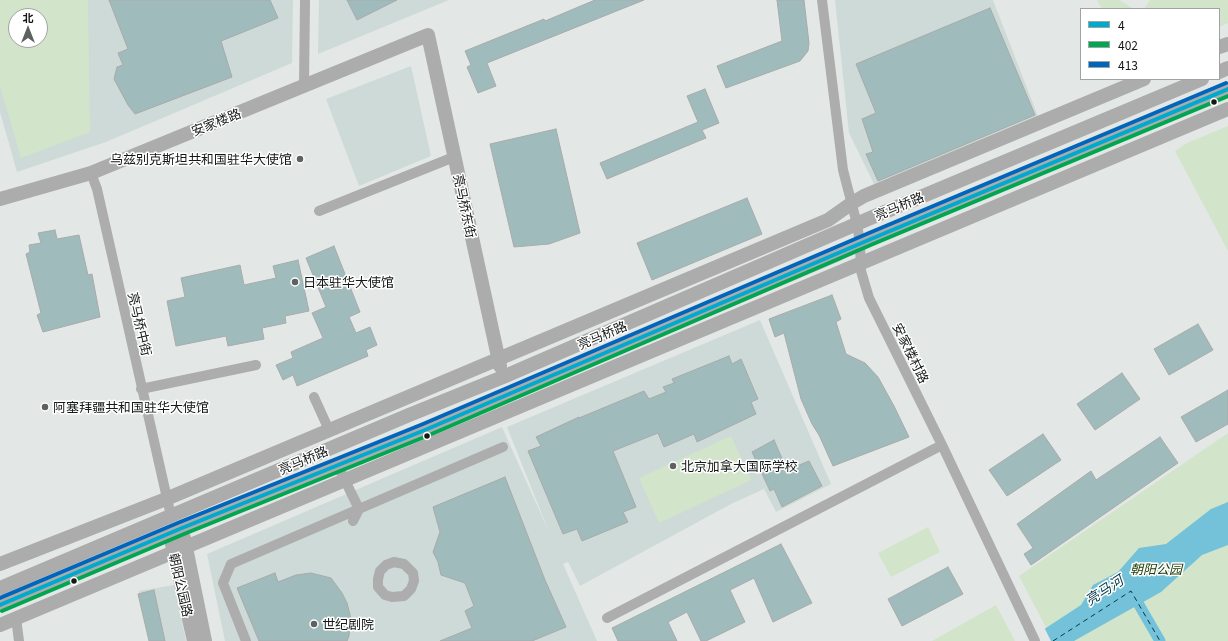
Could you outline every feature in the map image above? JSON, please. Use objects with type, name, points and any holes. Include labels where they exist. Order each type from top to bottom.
[{"type":"street","points":[[304,86],[306,0]]},
{"type":"street","name":"安家楼村路","points":[[822,0],[843,170],[857,224],[860,243],[860,264],[868,298],[942,445],[1035,641]]},
{"type":"street","name":"安家楼路","points":[[0,198],[91,173],[428,35]]},
{"type":"street","name":"亮马桥东街","points":[[428,35],[503,377]]},
{"type":"street","points":[[0,564],[166,499],[828,220],[864,196],[1142,80]]},
{"type":"street","name":"亮马桥路","points":[[0,588],[503,377],[857,224],[1200,80]]},
{"type":"street","name":"亮马桥路","points":[[0,605],[176,531],[338,466],[860,243],[1228,89]]},
{"type":"street","points":[[0,625],[1228,109]]},
{"type":"street","points":[[1062,159],[1121,154]]},
{"type":"street","points":[[319,211],[454,157]]},
{"type":"street","name":"亮马桥中街","points":[[91,173],[98,197],[170,516]]},
{"type":"street","points":[[141,389],[256,364]]},
{"type":"street","points":[[314,397],[329,430]]},
{"type":"street","points":[[608,618],[942,445]]},
{"type":"street","points":[[246,641],[223,582],[231,564],[503,447]]},
{"type":"street","points":[[338,466],[359,509]]},
{"type":"street","points":[[353,521],[359,509]]},
{"type":"street","points":[[170,516],[176,531]]},
{"type":"street","name":"朝阳公园路","points":[[176,531],[205,641]]},
{"type":"street","name":"朝阳公园路","points":[[180,549],[194,641]]},
{"type":"street","points":[[16,618],[19,641]]},
{"type":"shaded area","points":[[0,0],[293,0],[292,63],[106,142],[17,172],[0,112]]},
{"type":"shaded area","points":[[319,0],[449,0],[318,54]]},
{"type":"shaded area","points":[[835,0],[993,0],[1039,119],[874,184],[849,133]]},
{"type":"shaded area","points":[[411,66],[431,156],[359,186],[326,99]]},
{"type":"shaded area","points":[[760,320],[831,484],[776,512],[764,489],[731,504],[580,586],[568,562],[563,564],[597,641],[225,641],[207,554],[502,427],[549,532],[507,427]]},
{"type":"shaded area","points":[[174,585],[186,641],[150,641],[139,591]]},
{"type":"green space","points":[[0,0],[88,0],[90,132],[21,158],[0,86]]},
{"type":"green space","points":[[1097,0],[1119,0],[1132,8],[1101,8]]},
{"type":"green space","points":[[1150,0],[1228,0],[1228,23],[1220,27],[1220,8],[1145,8]]},
{"type":"green space","points":[[1228,126],[1228,251],[1175,151],[1187,143]]},
{"type":"green space","name":"朝阳公园","points":[[1228,433],[1228,641],[1053,641],[1019,576]]},
{"type":"green space","points":[[731,436],[751,480],[659,523],[639,478]]},
{"type":"green space","points":[[928,527],[940,552],[891,577],[878,553]]},
{"type":"green space","points":[[996,605],[1015,641],[932,641]]},
{"type":"water","name":"亮马河","points":[[1228,502],[1228,545],[1202,555],[1161,592],[1074,641],[1026,641],[1081,605],[1093,585],[1118,572],[1139,548],[1166,544],[1211,509]]},
{"type":"pier","points":[[1044,627],[1051,641],[1024,641],[1025,639]]},
{"type":"building","points":[[109,0],[270,0],[278,18],[221,41],[232,77],[135,114],[128,105],[114,79],[117,67],[123,65],[118,53],[128,49]]},
{"type":"building","points":[[347,0],[397,0],[357,20]]},
{"type":"building","points":[[595,0],[644,0],[487,63],[496,86],[478,93],[467,67],[471,65],[465,51],[544,19],[545,21]]},
{"type":"building","points":[[777,0],[804,0],[809,43],[808,51],[800,61],[726,88],[717,66],[782,41]]},
{"type":"building","points":[[990,8],[1035,115],[878,181],[866,154],[873,152],[862,119],[876,113],[856,64]]},
{"type":"building","points":[[705,89],[719,123],[702,130],[706,138],[607,179],[600,163],[698,122],[687,96]]},
{"type":"building","points":[[556,129],[580,233],[549,244],[514,247],[490,144]]},
{"type":"building","points":[[747,198],[762,234],[652,280],[637,243]]},
{"type":"building","points":[[55,230],[57,239],[79,235],[88,275],[92,274],[100,317],[43,332],[37,315],[41,313],[26,254],[30,252],[29,245],[41,243],[38,233]]},
{"type":"building","points":[[334,246],[360,312],[349,317],[356,333],[370,327],[377,345],[366,350],[368,356],[297,386],[293,375],[283,380],[276,365],[293,358],[291,352],[323,338],[312,313],[326,307],[306,258]]},
{"type":"building","points":[[298,260],[309,311],[285,316],[286,323],[262,328],[264,339],[228,346],[226,336],[176,346],[167,301],[185,297],[181,278],[240,265],[244,285],[276,278],[273,266]]},
{"type":"building","points":[[832,295],[841,319],[836,322],[846,354],[865,363],[878,377],[909,437],[833,466],[801,399],[784,333],[775,337],[769,319]]},
{"type":"building","points":[[1198,324],[1213,350],[1169,375],[1154,349]]},
{"type":"building","points":[[729,356],[732,364],[741,359],[758,399],[751,402],[756,414],[697,442],[694,434],[664,447],[658,433],[613,451],[636,507],[623,512],[628,522],[582,541],[577,529],[563,534],[528,451],[541,446],[536,437],[579,417],[644,391],[649,399],[666,392],[663,387],[674,383],[672,379]]},
{"type":"building","points":[[1122,373],[1140,399],[1095,430],[1077,404]]},
{"type":"building","points":[[1228,390],[1228,424],[1196,442],[1181,417]]},
{"type":"building","points":[[1043,434],[1061,460],[1007,496],[989,470]]},
{"type":"building","points":[[1160,437],[1178,463],[1031,565],[1024,554],[1033,548],[1017,524],[1091,471],[1096,480]]},
{"type":"building","points":[[774,440],[787,470],[809,461],[822,486],[782,507],[774,489],[770,491],[752,452]]},
{"type":"building","points":[[505,477],[545,580],[566,627],[532,641],[440,641],[472,628],[465,611],[474,606],[465,583],[441,575],[438,562],[433,552],[440,532],[433,507]]},
{"type":"building","points":[[781,544],[812,603],[773,622],[754,578],[730,590],[745,622],[706,641],[701,641],[687,612],[668,622],[677,641],[618,641],[612,628]]},
{"type":"building","points":[[948,567],[963,594],[902,626],[888,599]]},
{"type":"building","points":[[275,573],[278,582],[296,575],[311,573],[331,578],[347,603],[351,619],[347,641],[259,641],[237,588]]},
{"type":"building","points":[[154,590],[165,641],[149,641],[138,594]]},
{"type":"waterway","points":[[1131,591],[1160,641]]},
{"type":"ferry route","points":[[1053,641],[1131,591],[1160,641]]},
{"type":"transit line","name":"413","points":[[0,598],[180,522],[423,424],[869,233],[1226,83]]},
{"type":"transit line","name":"4","points":[[0,605],[182,528],[425,430],[871,239],[1228,89]]},
{"type":"transit line","name":"402","points":[[2,611],[184,534],[427,436],[873,244],[1228,96]]},
{"type":"place","name":"乌兹别克斯坦共和国驻华大使馆","points":[[300,159]]},
{"type":"place","name":"日本驻华大使馆","points":[[295,282]]},
{"type":"place","name":"阿塞拜疆共和国驻华大使馆","points":[[45,407]]},
{"type":"place","name":"北京加拿大国际学校","points":[[673,466]]},
{"type":"place","name":"世纪剧院","points":[[314,624]]}]
